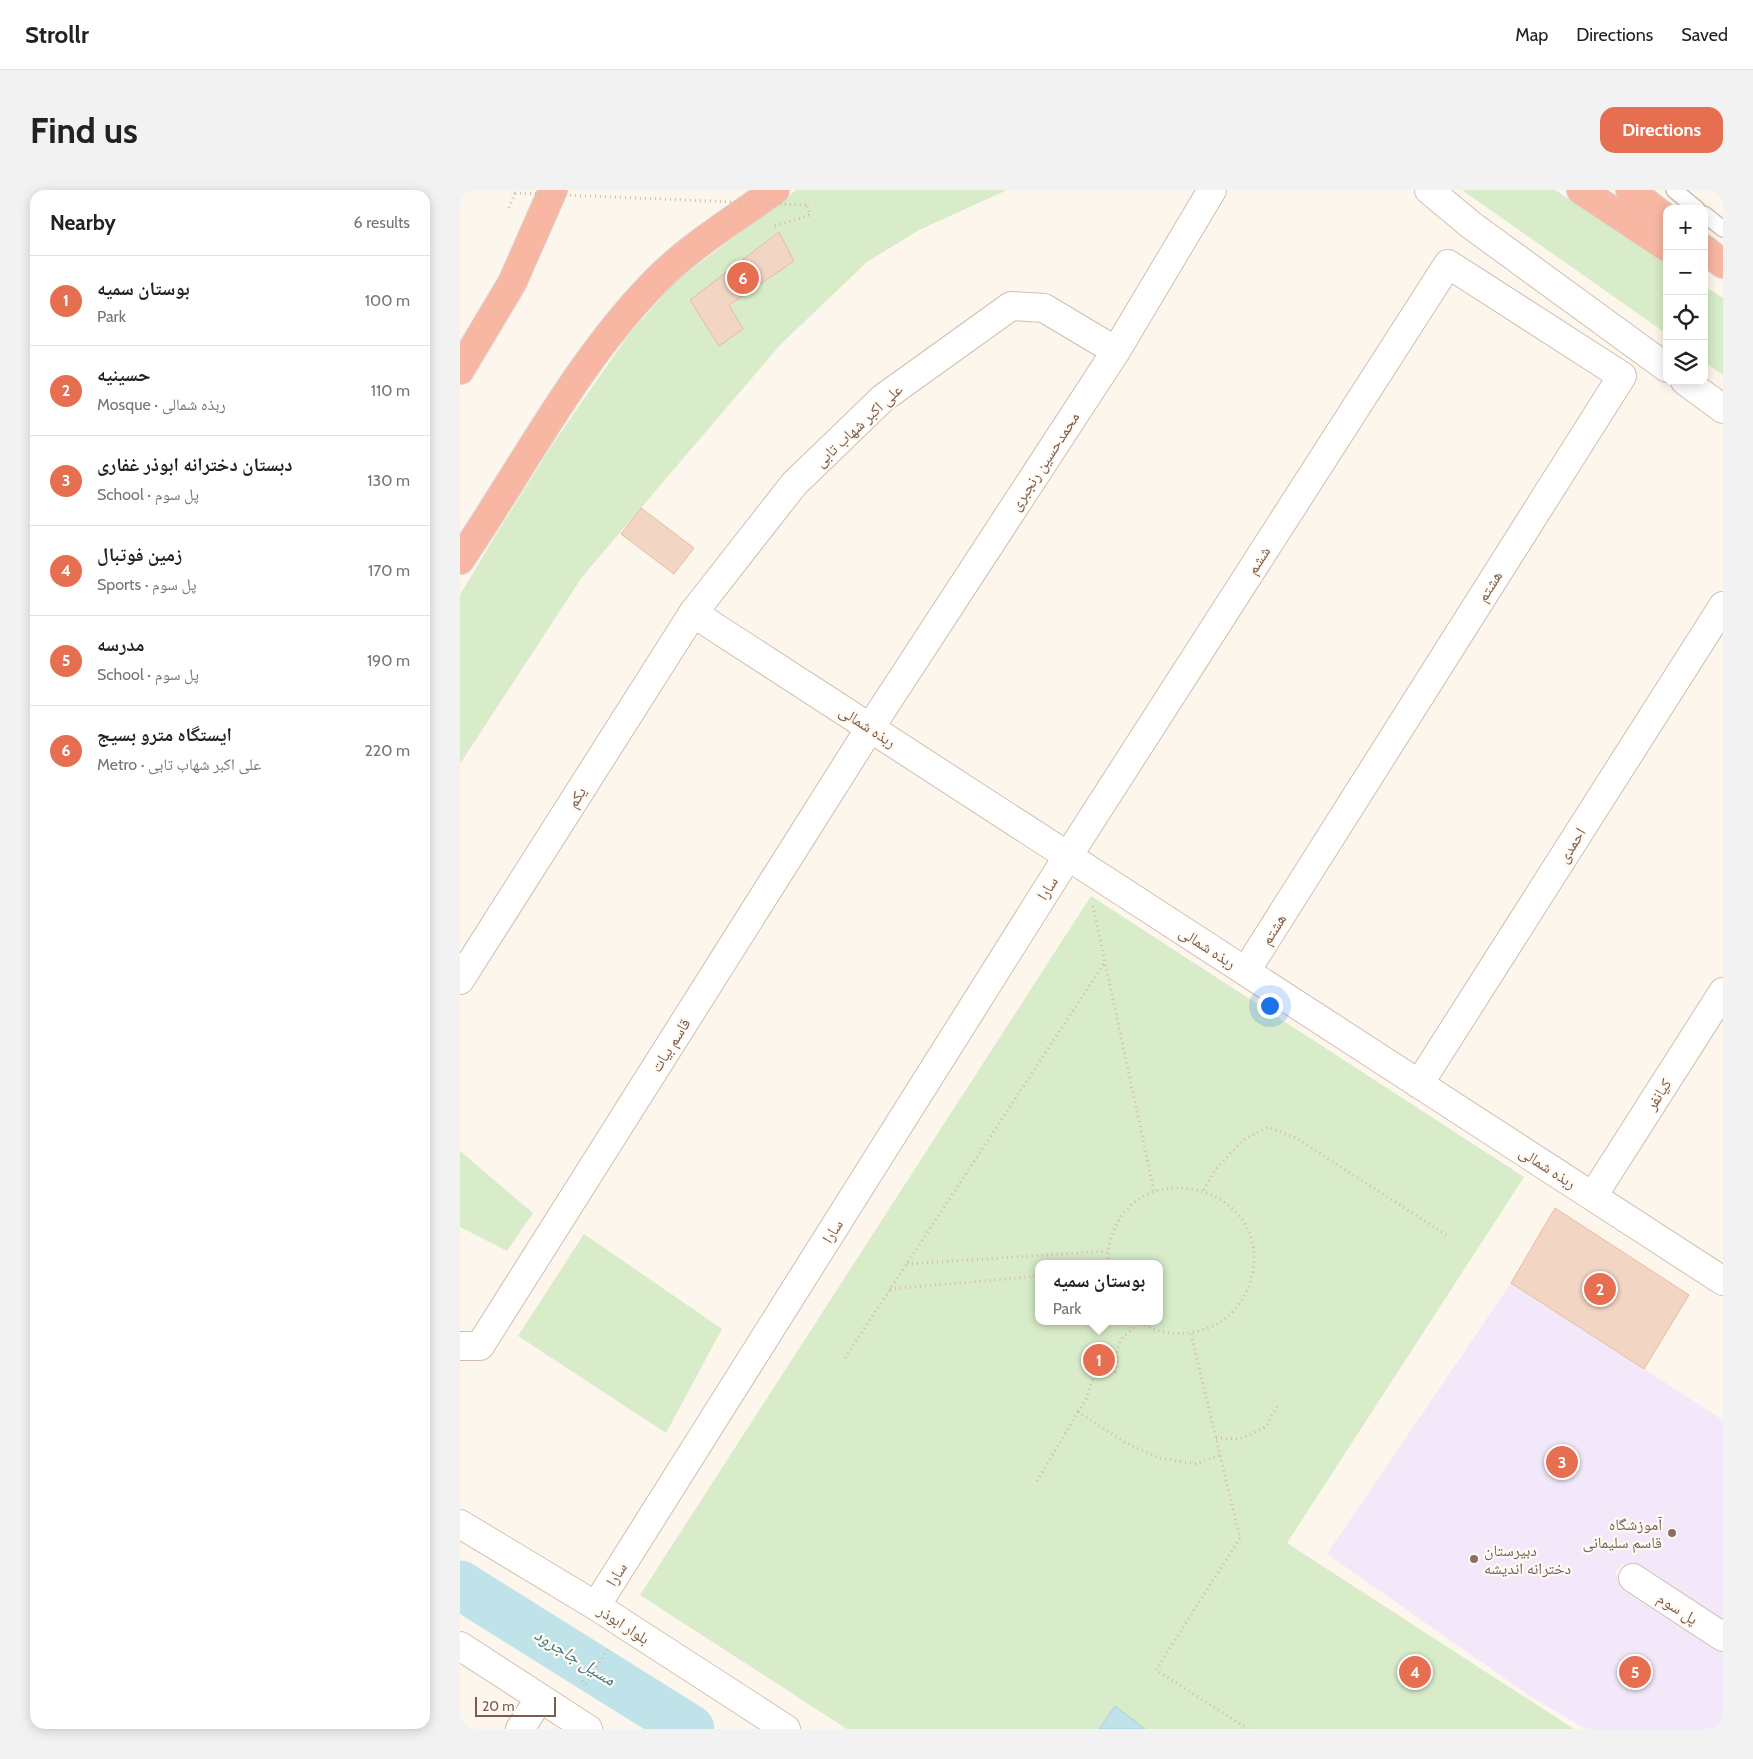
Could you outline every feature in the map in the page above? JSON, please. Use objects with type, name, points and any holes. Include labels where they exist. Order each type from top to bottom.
[{"type":"highway","points":[[460,370],[512,283],[553,190]]},
{"type":"highway","points":[[460,560],[583,371],[616,326],[652,285],[680,258],[776,190]]},
{"type":"highway","points":[[1581,190],[1663,244]]},
{"type":"highway","points":[[1630,190],[1663,217]]},
{"type":"highway","points":[[1705,250],[1723,264]]},
{"type":"highway","points":[[1708,275],[1723,284]]},
{"type":"street","name":"محمدحسین رنجبری","points":[[870,728],[1116,351],[1212,190]]},
{"type":"street","points":[[1429,190],[1471,226],[1663,365]]},
{"type":"street","name":"ششم","points":[[1068,856],[1448,264]]},
{"type":"street","name":"هشتم","points":[[1246,971],[1622,376],[1448,264]]},
{"type":"street","name":"علی اکبر شهاب تابی","points":[[693,613],[794,484],[883,398],[1011,306],[1044,308],[1116,351]]},
{"type":"street","points":[[1690,385],[1723,409]]},
{"type":"street","name":"احمدی","points":[[1420,1084],[1723,606]]},
{"type":"street","name":"ربذه شمالی","points":[[693,613],[1723,1280]]},
{"type":"street","name":"یکم","points":[[460,980],[693,613]]},
{"type":"street","name":"قاسم بیات","points":[[460,1346],[480,1346],[870,728]]},
{"type":"street","name":"سارا","points":[[596,1606],[1068,856]]},
{"type":"street","name":"کیانفر","points":[[1593,1196],[1723,992]]},
{"type":"street","name":"بلوار ابوذر","points":[[460,1524],[596,1606],[786,1729]]},
{"type":"street","name":"پل سوم","points":[[1633,1578],[1723,1637]]},
{"type":"street","points":[[460,1646],[588,1729]]},
{"type":"street","points":[[520,1729],[540,1698]]},
{"type":"lane","points":[[1674,190],[1692,205]]},
{"type":"lane","points":[[1708,217],[1723,229]]},
{"type":"path","points":[[509,208],[515,193],[807,205],[810,215],[775,226]]},
{"type":"path","points":[[1091,896],[1154,1191]]},
{"type":"path","points":[[845,1358],[1105,962]]},
{"type":"path","points":[[1204,1190],[1215,1170],[1243,1140],[1268,1127],[1296,1138],[1448,1236]]},
{"type":"path","points":[[1107,1260],[1116,1223],[1132,1204],[1154,1191],[1180,1186],[1204,1190],[1226,1203],[1243,1222],[1252,1245],[1254,1270],[1246,1293],[1233,1312],[1214,1327],[1191,1334],[1168,1333],[1144,1325]]},
{"type":"path","points":[[907,1264],[1108,1251]]},
{"type":"path","points":[[890,1290],[1035,1276]]},
{"type":"path","points":[[1037,1481],[1086,1399],[1093,1378],[1115,1372],[1118,1362],[1116,1356],[1118,1346],[1123,1337],[1132,1332],[1136,1325]]},
{"type":"path","points":[[1191,1334],[1240,1538],[1156,1670],[1248,1729]]},
{"type":"path","points":[[1216,1438],[1240,1439],[1266,1427],[1277,1406]]},
{"type":"path","points":[[1078,1412],[1126,1443],[1159,1458],[1196,1464],[1220,1455]]},
{"type":"path","points":[[582,1681],[586,1684],[607,1651]]},
{"type":"shaded area","points":[[1511,1283],[1723,1420],[1723,1623],[1622,1564],[1615,1574],[1723,1648],[1723,1729],[1586,1729],[1530,1696],[1327,1554]]},
{"type":"green space","points":[[796,190],[1007,190],[919,230],[867,262],[780,345],[582,577],[460,764],[460,595],[552,445],[629,334],[675,282]]},
{"type":"green space","points":[[1462,190],[1555,190],[1663,259],[1663,331]]},
{"type":"green space","points":[[1708,289],[1723,298],[1723,375],[1708,365]]},
{"type":"green space","points":[[1091,896],[1524,1177],[1287,1543],[1574,1729],[847,1729],[640,1595]]},
{"type":"green space","points":[[460,1151],[533,1213],[507,1251],[460,1227]]},
{"type":"green space","points":[[584,1234],[722,1329],[666,1433],[518,1336]]},
{"type":"water","points":[[1115,1706],[1145,1729],[1099,1729]]},
{"type":"building","points":[[779,232],[794,261],[729,305],[743,329],[719,346],[690,300]]},
{"type":"building","points":[[641,508],[694,548],[674,574],[621,534]]},
{"type":"building","points":[[1555,1208],[1689,1295],[1644,1369],[1511,1283]]},
{"type":"waterway","name":"مسیل جاجرود","points":[[460,1585],[690,1729]]},
{"type":"place","name":"ایستگاه مترو بسیج","points":[[743,278]]},
{"type":"place","name":"حسینیه","points":[[1600,1289]]},
{"type":"place","name":"بوستان سمیه","points":[[1099,1360]]},
{"type":"place","name":"دبستان دخترانه ابوذر غفاری","points":[[1562,1462]]},
{"type":"place","name":"آموزشگاه قاسم سلیمانی","points":[[1672,1533]]},
{"type":"place","name":"دبیرستان دخترانه اندیشه","points":[[1474,1559]]},
{"type":"place","name":"زمین فوتبال","points":[[1415,1672]]},
{"type":"place","name":"مدرسه","points":[[1635,1672]]}]
